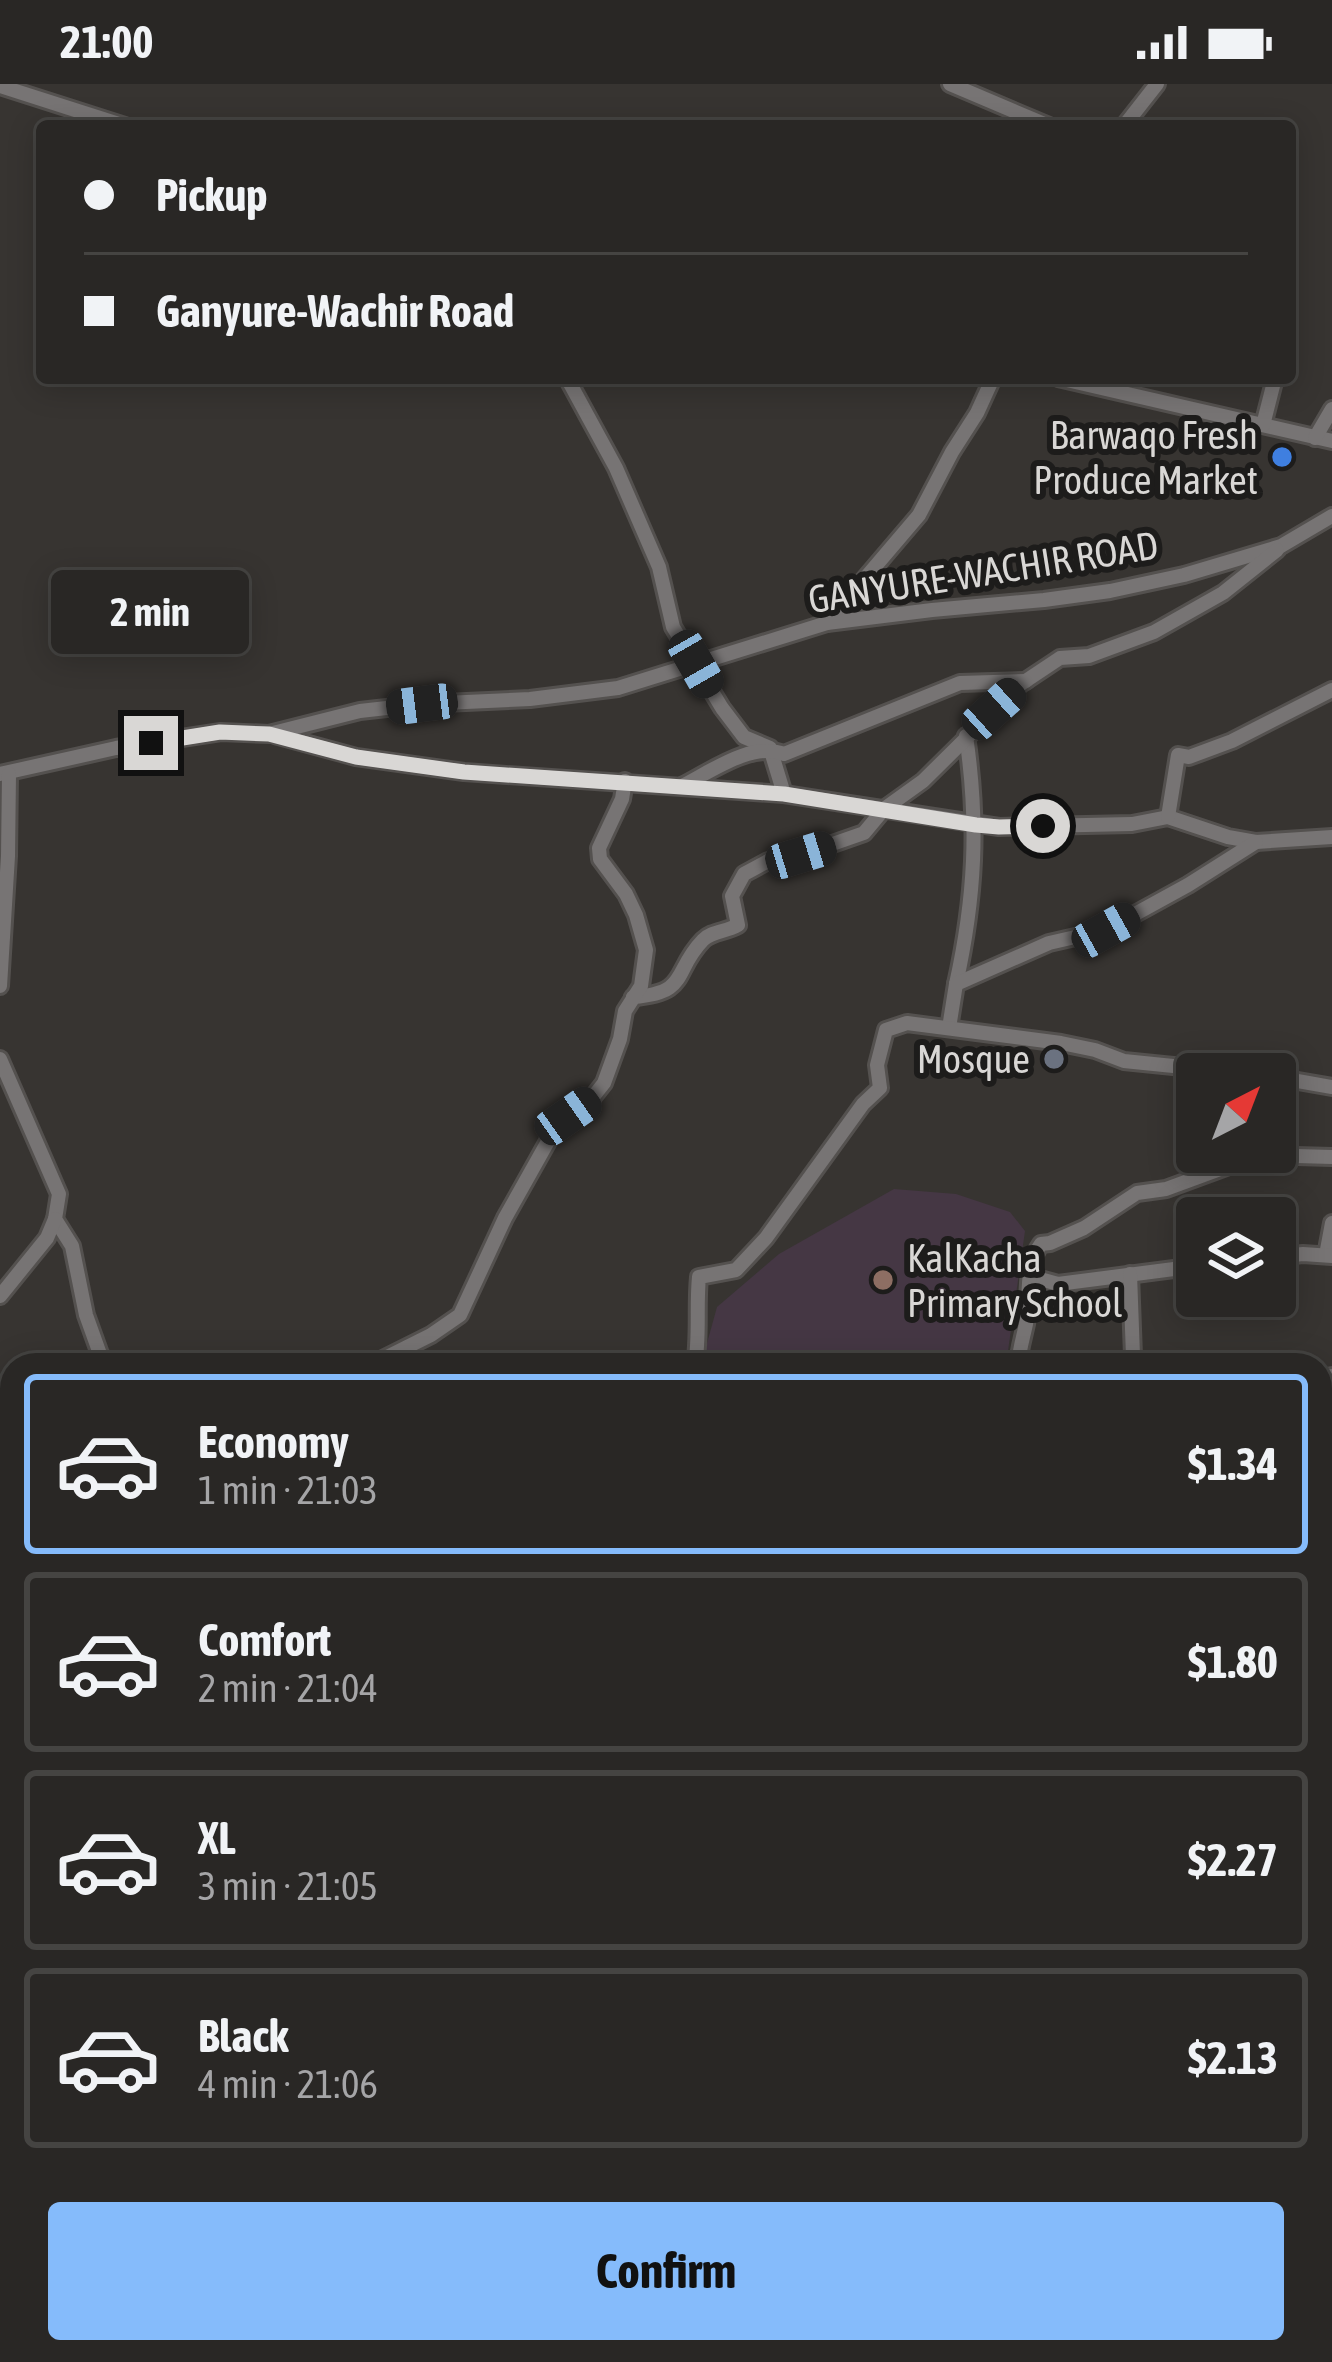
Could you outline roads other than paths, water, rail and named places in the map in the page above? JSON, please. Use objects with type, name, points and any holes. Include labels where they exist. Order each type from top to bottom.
[{"type":"street","points":[[950,84],[1035,120]]},
{"type":"street","points":[[1129,120],[1157,84]]},
{"type":"street","points":[[0,86],[106,120]]},
{"type":"street","points":[[570,384],[616,468],[659,567],[674,627],[744,737],[784,754],[960,683],[1026,681]]},
{"type":"street","points":[[827,623],[919,515],[992,384]]},
{"type":"street","points":[[1084,384],[1332,441]]},
{"type":"street","points":[[1263,425],[1273,384]]},
{"type":"street","points":[[1316,438],[1332,410]]},
{"type":"street","name":"GANYURE-WACHIR ROAD","points":[[4,774],[220,732],[269,734],[360,711],[618,688],[827,623],[1110,591],[1184,574],[1281,546],[1332,516]]},
{"type":"street","points":[[633,997],[667,991],[703,940],[738,925],[732,896],[745,874],[768,861],[864,833],[884,809],[922,781],[1026,681],[1060,658],[1089,656],[1154,632],[1222,593],[1281,546]]},
{"type":"street","points":[[1168,817],[1178,755],[1190,757],[1232,741],[1332,690]]},
{"type":"street","points":[[269,734],[356,757],[464,772],[784,794],[976,825],[1132,824],[1168,817],[1256,842],[1332,836]]},
{"type":"street","points":[[949,1028],[968,931],[976,825],[967,736]]},
{"type":"street","points":[[679,787],[770,748]]},
{"type":"street","points":[[770,748],[784,794]]},
{"type":"street","points":[[0,986],[8,856],[4,774]]},
{"type":"street","points":[[394,1353],[460,1315],[505,1218],[551,1136],[604,1084],[625,1011],[641,986],[646,950],[626,894],[600,859],[599,848],[622,799],[625,781]]},
{"type":"street","points":[[956,984],[1048,943],[1106,930],[1256,842]]},
{"type":"street","points":[[697,1353],[699,1277],[736,1270],[766,1238],[863,1104],[880,1088],[878,1065],[886,1030],[907,1023],[1061,1042],[1124,1061],[1176,1066]]},
{"type":"street","points":[[0,1059],[59,1194],[56,1219],[47,1238],[0,1296]]},
{"type":"street","points":[[1296,1081],[1332,1087]]},
{"type":"street","points":[[1020,1353],[1029,1270],[1041,1244],[1084,1228],[1137,1193],[1166,1189],[1265,1155],[1332,1156]]},
{"type":"street","points":[[56,1219],[72,1246],[86,1315],[100,1353]]},
{"type":"street","points":[[1296,1257],[1329,1256],[1332,1223]]},
{"type":"street","points":[[1029,1270],[1040,1280],[1058,1283],[1176,1269]]},
{"type":"street","points":[[1130,1274],[1133,1353]]},
{"type":"place","name":"Barwaqo Fresh Produce Market","points":[[1282,457]]},
{"type":"place","name":"Mosque","points":[[1054,1059]]},
{"type":"place","name":"KalKacha Primary School","points":[[883,1280]]}]
